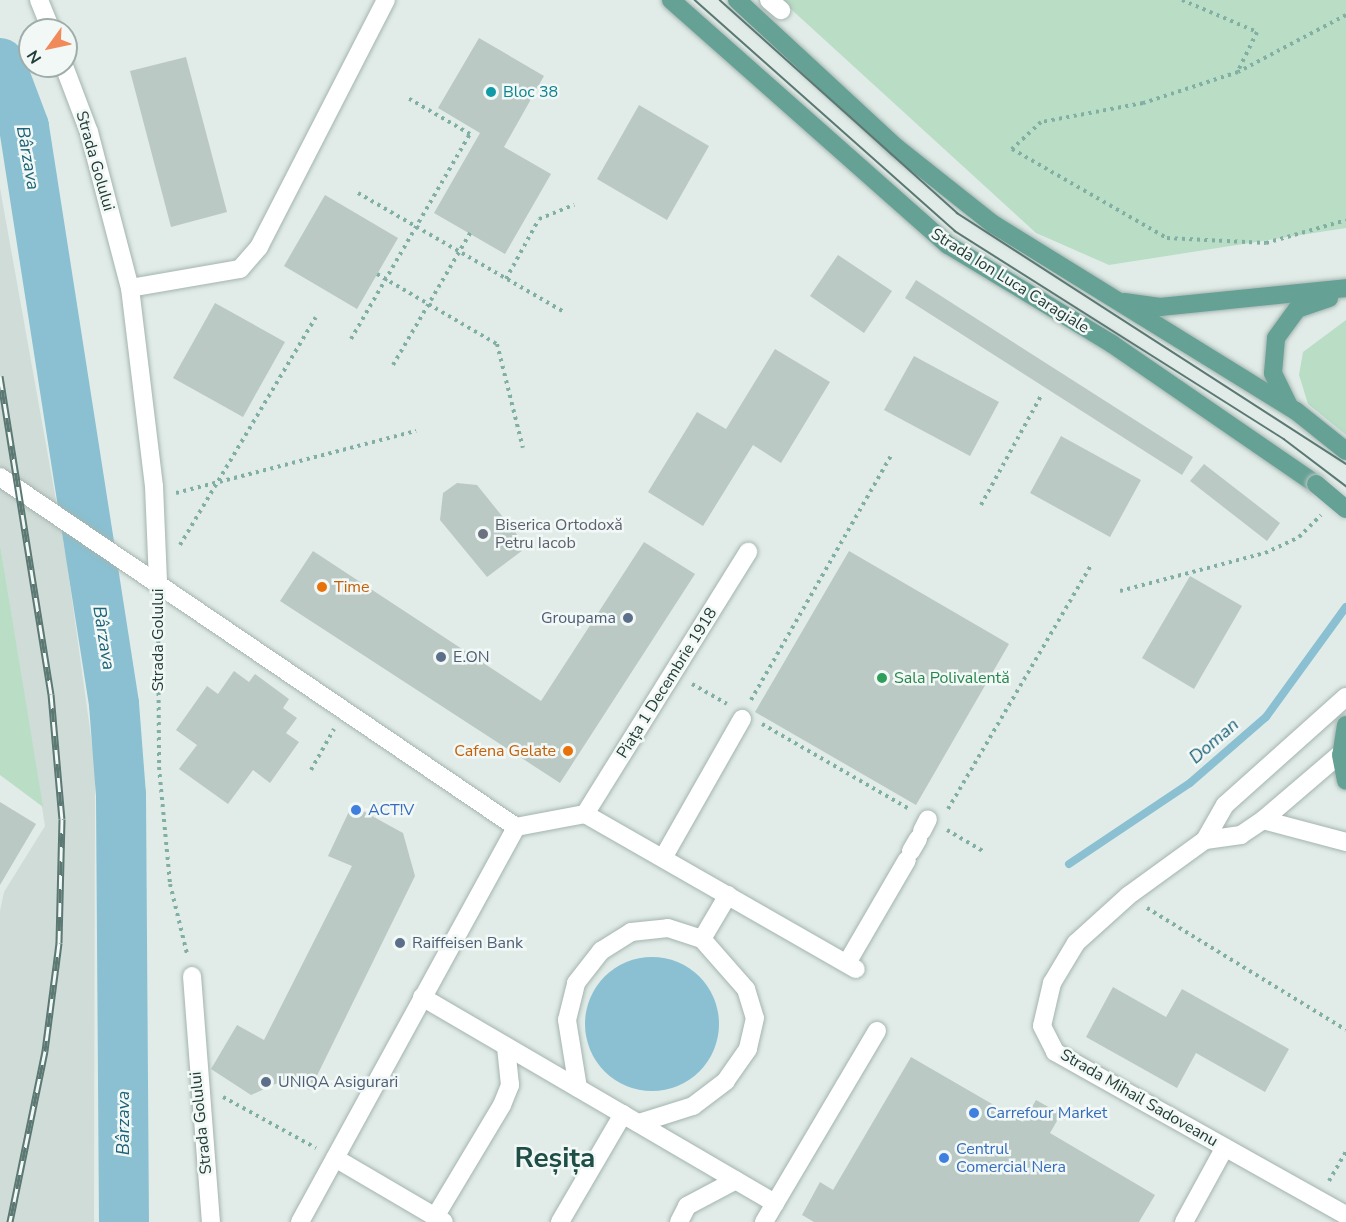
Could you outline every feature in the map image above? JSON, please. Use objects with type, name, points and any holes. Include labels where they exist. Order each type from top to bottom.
[{"type":"main road","name":"Strada Ion Luca Caragiale","points":[[670,0],[948,245],[1112,344],[1316,484],[1338,507]]},
{"type":"main road","points":[[737,0],[954,195],[1117,301],[1296,411],[1344,449]]},
{"type":"main road","points":[[1117,301],[1160,307],[1346,288]]},
{"type":"main road","points":[[1296,411],[1277,388],[1273,373],[1276,338],[1297,309],[1346,293]]},
{"type":"main road","points":[[1346,725],[1343,752],[1346,781]]},
{"type":"street","points":[[39,0],[46,18]]},
{"type":"street","points":[[129,288],[217,277],[240,269],[259,247],[380,5]]},
{"type":"street","name":"Strada Golului","points":[[69,78],[89,132],[129,288],[154,500],[150,577]]},
{"type":"street","points":[[3,483],[37,500],[516,826],[585,814],[851,966],[920,837]]},
{"type":"street","name":"Piața 1 Decembrie 1918","points":[[585,814],[748,552]]},
{"type":"street","name":"Strada Mihail Sadoveanu","points":[[1346,697],[1225,805],[1206,840],[1128,896],[1076,943],[1052,983],[1042,1026],[1055,1052],[1346,1215]]},
{"type":"street","points":[[663,858],[743,716]]},
{"type":"street","name":"Strada Mihail Sadoveanu","points":[[1206,840],[1241,835],[1263,820],[1343,752]]},
{"type":"street","points":[[1263,820],[1346,842]]},
{"type":"street","points":[[300,1222],[516,826]]},
{"type":"street","points":[[702,939],[728,895]]},
{"type":"street","points":[[560,1222],[631,1119],[693,1106],[726,1081],[748,1049],[755,1017],[746,989],[702,939],[668,928],[631,932],[601,951],[576,983],[567,1020],[578,1088]]},
{"type":"street","name":"Strada Golului","points":[[192,976],[197,1084],[212,1222]]},
{"type":"street","points":[[422,997],[775,1203]]},
{"type":"street","points":[[764,1222],[878,1031]]},
{"type":"street","points":[[335,1158],[440,1220],[502,1105],[510,1076],[506,1048]]},
{"type":"street","points":[[1184,1222],[1225,1148]]},
{"type":"street","points":[[679,1222],[687,1206],[736,1180]]},
{"type":"path","points":[[1182,0],[1257,32],[1238,72]]},
{"type":"path","points":[[1346,15],[1238,72],[1143,103],[1041,122],[1012,149],[1167,238],[1266,243],[1346,220]]},
{"type":"path","points":[[351,339],[470,134],[408,98]]},
{"type":"path","points":[[358,192],[564,312]]},
{"type":"path","points":[[506,279],[539,219],[574,205]]},
{"type":"path","points":[[393,365],[470,233]]},
{"type":"path","points":[[377,274],[497,344],[523,448]]},
{"type":"path","points":[[150,577],[219,478],[316,317]]},
{"type":"path","points":[[981,505],[1041,396]]},
{"type":"path","points":[[154,500],[219,478],[416,431]]},
{"type":"path","points":[[743,716],[891,456]]},
{"type":"path","points":[[1120,591],[1265,553],[1299,537],[1338,507]]},
{"type":"path","points":[[920,837],[1092,564]]},
{"type":"path","name":"Strada Golului","points":[[150,577],[159,767],[170,884],[192,976]]},
{"type":"path","points":[[673,673],[743,716],[920,837],[983,851]]},
{"type":"path","points":[[311,770],[345,710]]},
{"type":"path","points":[[1128,896],[1346,1030]]},
{"type":"path","points":[[197,1084],[335,1158]]},
{"type":"path","points":[[1343,1156],[1346,1151]]},
{"type":"shaded area","points":[[0,188],[66,556],[95,766],[94,1222],[0,1222],[0,911],[4,892],[45,826],[0,544]]},
{"type":"green space","points":[[781,0],[1346,0],[1346,228],[1109,265],[1036,233]]},
{"type":"green space","points":[[1346,320],[1346,435],[1308,404],[1299,375],[1303,352]]},
{"type":"green space","points":[[0,544],[43,807],[0,775]]},
{"type":"water","points":[[652,957],[678,962],[699,977],[714,998],[719,1024],[714,1050],[699,1071],[678,1086],[652,1091],[626,1086],[605,1071],[590,1050],[585,1024],[590,998],[605,977],[626,962]]},
{"type":"building","points":[[479,38],[544,76],[504,147],[551,174],[505,254],[434,213],[480,133],[438,108]]},
{"type":"building","points":[[186,57],[227,212],[171,227],[130,71]]},
{"type":"building","points":[[639,105],[709,146],[667,220],[597,179]]},
{"type":"building","points":[[325,195],[398,238],[357,309],[284,266]]},
{"type":"building","points":[[838,255],[892,291],[864,333],[810,296]]},
{"type":"building","points":[[916,280],[1193,457],[1182,475],[905,298]]},
{"type":"building","points":[[215,303],[285,342],[243,417],[173,378]]},
{"type":"building","points":[[775,349],[830,382],[781,463],[753,445],[703,526],[648,492],[697,412],[726,429]]},
{"type":"building","points":[[914,356],[999,402],[970,456],[884,410]]},
{"type":"building","points":[[1061,436],[1141,480],[1110,537],[1030,493]]},
{"type":"building","points":[[1204,464],[1280,523],[1267,541],[1190,481]]},
{"type":"building","name":"Biserica Ortodoxă Petru Iacob","points":[[457,483],[477,485],[527,547],[487,577],[440,520],[443,493]]},
{"type":"building","points":[[644,542],[695,574],[560,783],[280,601],[313,551],[541,701]]},
{"type":"building","name":"Sala Polivalentă","points":[[849,551],[1009,644],[916,805],[755,712]]},
{"type":"building","points":[[1190,576],[1242,606],[1194,689],[1142,658]]},
{"type":"building","points":[[234,671],[249,682],[255,674],[289,699],[283,708],[297,718],[286,733],[299,742],[270,783],[253,770],[228,804],[179,769],[197,745],[176,730],[207,686],[218,694]]},
{"type":"building","points":[[0,802],[36,824],[0,885]]},
{"type":"building","points":[[352,805],[403,833],[415,876],[310,1090],[284,1080],[251,1095],[211,1069],[237,1025],[264,1040],[352,866],[328,856]]},
{"type":"building","points":[[1113,987],[1166,1017],[1182,989],[1289,1049],[1265,1092],[1196,1053],[1177,1088],[1086,1037]]},
{"type":"building","name":"Centrul Comercial Nera","points":[[911,1057],[1023,1122],[1036,1100],[1061,1114],[1050,1133],[1155,1195],[1139,1222],[814,1222],[802,1215],[820,1182],[833,1190]]},
{"type":"waterway","name":"Bârzava","points":[[0,63],[24,127],[114,704],[121,795],[124,1222]]},
{"type":"waterway","name":"Doman","points":[[1069,864],[1190,783],[1266,717],[1346,607]]},
{"type":"tram line","points":[[695,0],[955,231],[1284,439],[1346,486]]},
{"type":"tram line","points":[[720,0],[957,213],[1346,464]]},
{"type":"railway","points":[[0,376],[51,694],[62,819],[59,943],[45,1051],[10,1222]]},
{"type":"place","name":"Bloc 38","points":[[491,92]]},
{"type":"place","name":"Biserica Ortodoxă Petru Iacob","points":[[483,534]]},
{"type":"place","name":"Time","points":[[322,587]]},
{"type":"place","name":"Groupama","points":[[628,618]]},
{"type":"place","name":"E.ON","points":[[441,657]]},
{"type":"place","name":"Sala Polivalentă","points":[[882,678]]},
{"type":"place","name":"Cafena Gelate","points":[[568,751]]},
{"type":"place","name":"ACT!V","points":[[356,810]]},
{"type":"place","name":"Raiffeisen Bank","points":[[400,943]]},
{"type":"place","name":"UNIQA Asigurari","points":[[266,1082]]},
{"type":"place","name":"Carrefour Market","points":[[974,1113]]},
{"type":"place","name":"Centrul Comercial Nera","points":[[944,1158]]},
{"type":"district","name":"Reșița","points":[[555,1158]]}]
